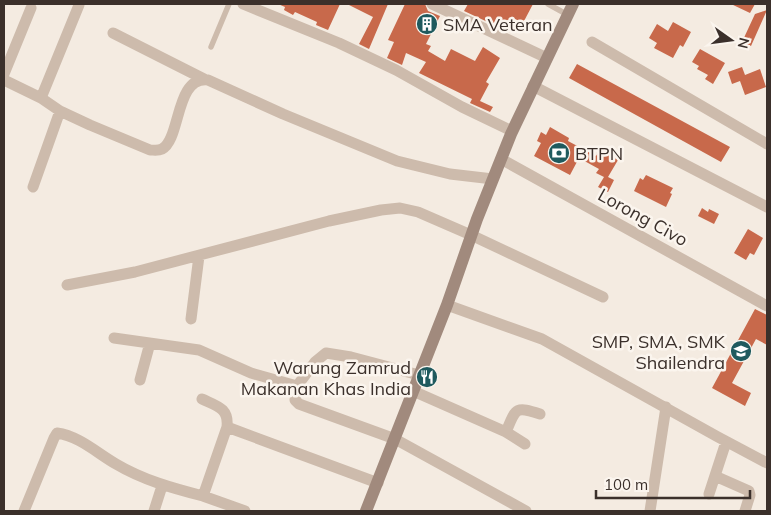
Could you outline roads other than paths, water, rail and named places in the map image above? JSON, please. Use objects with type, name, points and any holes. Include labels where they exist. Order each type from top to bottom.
[{"type":"main road","points":[[366,511],[447,305],[471,235],[512,131],[570,9]]},
{"type":"street","points":[[243,4],[339,43],[396,70],[462,107],[512,131]]},
{"type":"street","points":[[432,4],[547,58]]},
{"type":"street","points":[[41,98],[79,5]]},
{"type":"street","points":[[4,74],[31,8]]},
{"type":"street","points":[[113,34],[204,79],[397,162],[450,174],[493,179]]},
{"type":"street","points":[[592,42],[767,143]]},
{"type":"street","points":[[4,80],[41,98],[60,111],[90,125],[150,150],[159,150],[164,148],[168,142],[189,88],[196,81],[204,79]]},
{"type":"street","points":[[534,86],[767,206]]},
{"type":"street","points":[[33,188],[60,111]]},
{"type":"street","name":"Lorong Civo","points":[[501,159],[767,306]]},
{"type":"street","points":[[67,285],[135,272],[329,222],[392,208],[411,210],[471,235],[603,297]]},
{"type":"street","points":[[191,319],[199,256]]},
{"type":"street","points":[[447,305],[542,339],[767,463]]},
{"type":"street","points":[[114,338],[199,350],[251,373],[297,386]]},
{"type":"street","points":[[140,380],[150,343]]},
{"type":"street","points":[[419,375],[351,357],[328,353],[322,355],[315,362],[297,386],[296,400],[303,406],[394,439],[526,511]]},
{"type":"street","points":[[413,391],[506,432],[525,444]]},
{"type":"street","points":[[202,399],[217,406],[225,412],[227,417],[227,427],[203,496]]},
{"type":"street","points":[[650,511],[666,407]]},
{"type":"street","points":[[506,432],[512,417],[518,410],[523,408],[540,414]]},
{"type":"street","points":[[227,427],[378,483]]},
{"type":"street","points":[[24,511],[57,433],[86,444],[116,464],[162,486],[203,496],[245,511]]},
{"type":"street","points":[[709,494],[726,442]]},
{"type":"street","points":[[715,476],[746,488],[749,491],[750,495],[745,511]]},
{"type":"street","points":[[154,511],[162,486]]},
{"type":"lane","points":[[211,47],[228,4]]},
{"type":"lane","points":[[548,4],[570,9]]},
{"type":"place","name":"SMA Veteran","points":[[427,24]]},
{"type":"place","name":"BTPN","points":[[559,153]]},
{"type":"place","name":"SMP, SMA, SMK Shailendra","points":[[741,351]]},
{"type":"place","name":"Warung Zamrud Makanan Khas India","points":[[427,377]]}]
